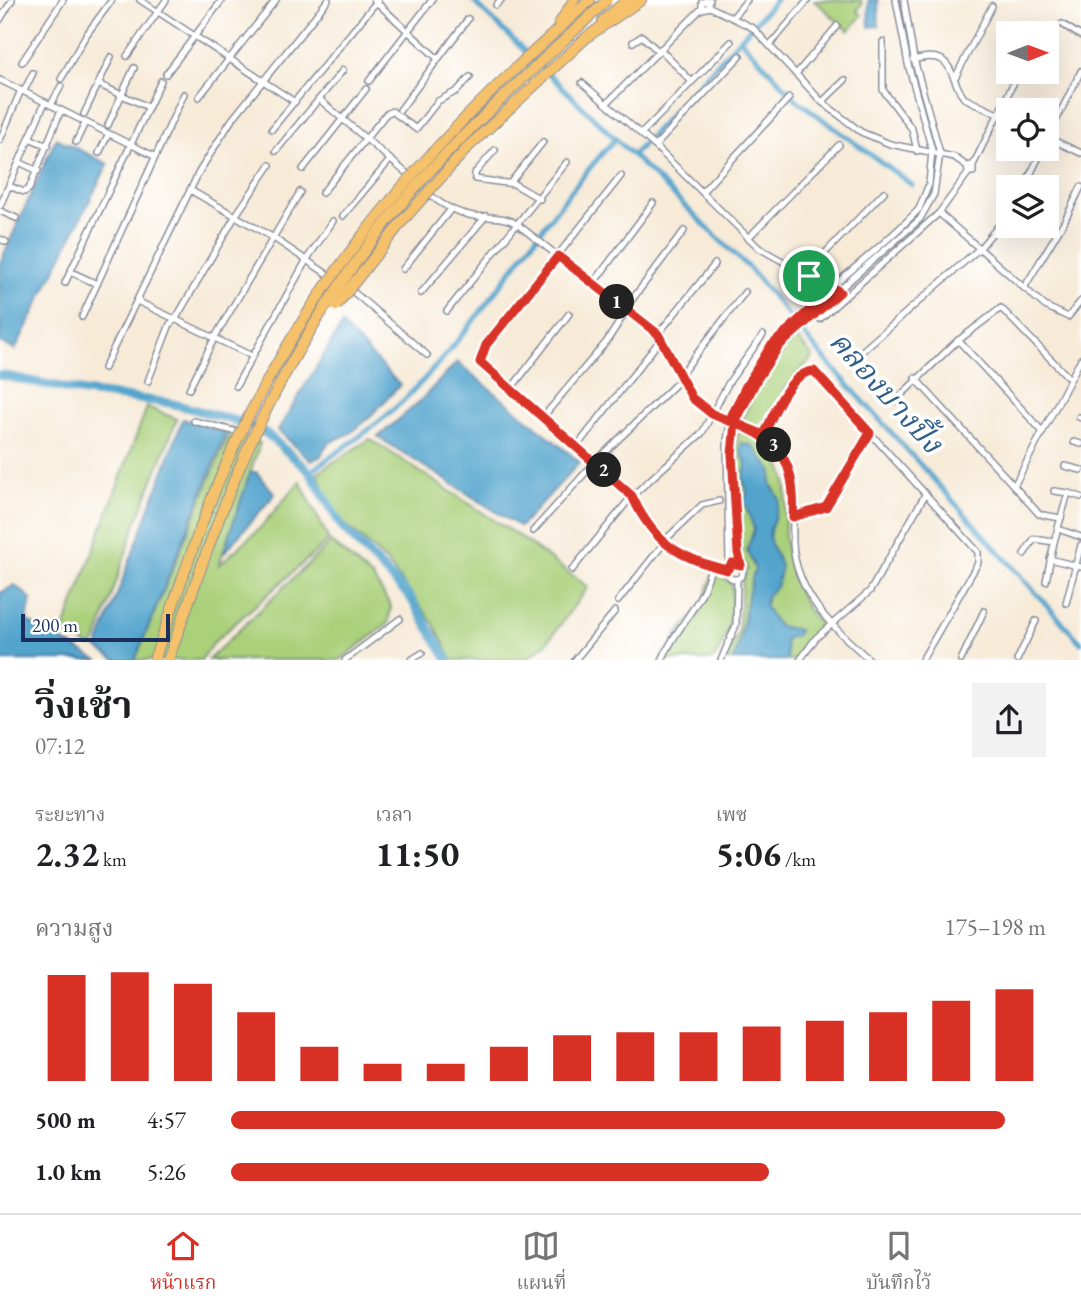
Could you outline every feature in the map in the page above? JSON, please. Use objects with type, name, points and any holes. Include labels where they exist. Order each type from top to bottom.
[{"type":"highway","points":[[556,30],[574,0]]},
{"type":"highway","points":[[154,660],[218,484],[241,433],[299,324],[357,240],[452,128],[590,0]]},
{"type":"highway","points":[[168,660],[208,544],[244,458],[285,376],[312,332],[397,210],[447,152],[607,0]]},
{"type":"highway","points":[[312,332],[469,146],[589,36],[612,10],[627,0]]},
{"type":"highway","points":[[589,36],[640,0]]},
{"type":"street","points":[[0,20],[12,0]]},
{"type":"street","points":[[22,62],[64,0]]},
{"type":"street","points":[[16,218],[0,208],[29,138],[86,35],[112,0]]},
{"type":"street","points":[[140,0],[295,102]]},
{"type":"street","points":[[127,56],[166,0]]},
{"type":"street","points":[[166,74],[222,0]]},
{"type":"street","points":[[199,97],[276,0]]},
{"type":"street","points":[[104,368],[190,190],[231,121],[328,0]]},
{"type":"street","points":[[369,81],[432,0]]},
{"type":"street","points":[[733,17],[747,0]]},
{"type":"street","points":[[770,45],[808,0]]},
{"type":"street","points":[[737,579],[729,577],[728,567],[726,460],[732,422],[762,358],[809,310],[919,209],[929,184],[932,150],[908,64],[896,0]]},
{"type":"street","points":[[818,317],[840,292],[919,219],[934,194],[940,153],[914,59],[904,0]]},
{"type":"street","points":[[272,129],[376,1],[438,59]]},
{"type":"street","points":[[607,103],[709,3],[745,22],[756,31],[822,102],[861,132],[917,151],[932,150],[970,168]]},
{"type":"street","points":[[956,76],[992,6]]},
{"type":"street","points":[[400,110],[468,19]]},
{"type":"street","points":[[1062,24],[1081,36]]},
{"type":"street","points":[[796,74],[837,26]]},
{"type":"street","points":[[633,42],[642,36],[691,81]]},
{"type":"street","points":[[883,41],[883,90],[912,130],[917,151]]},
{"type":"street","points":[[642,135],[731,42]]},
{"type":"street","points":[[653,145],[740,56]]},
{"type":"street","points":[[84,114],[111,57]]},
{"type":"street","points":[[908,64],[914,59],[937,59],[956,76],[964,97],[996,113]]},
{"type":"street","points":[[108,125],[134,68]]},
{"type":"street","points":[[276,151],[343,70]]},
{"type":"street","points":[[1059,115],[1081,71]]},
{"type":"street","points":[[0,140],[33,72]]},
{"type":"street","points":[[322,193],[390,111],[416,129],[442,97],[457,91],[470,77]]},
{"type":"street","points":[[0,80],[154,156]]},
{"type":"street","points":[[65,283],[161,80]]},
{"type":"street","points":[[822,102],[845,80]]},
{"type":"street","points":[[98,83],[148,107]]},
{"type":"street","points":[[582,83],[653,145],[748,239],[776,260],[813,276],[840,292]]},
{"type":"street","points":[[303,169],[366,89]]},
{"type":"street","points":[[82,317],[184,94]]},
{"type":"street","points":[[319,99],[434,201],[470,216],[500,216],[533,236],[659,336],[692,398],[712,414],[764,435],[780,452],[791,471],[794,488],[793,546],[801,578],[817,610],[870,660]]},
{"type":"street","points":[[702,192],[789,99]]},
{"type":"street","points":[[9,186],[27,192],[38,171],[61,110]]},
{"type":"street","points":[[789,333],[818,317],[939,213],[970,168],[996,118]]},
{"type":"street","points":[[76,142],[86,122]]},
{"type":"street","points":[[99,153],[108,135]]},
{"type":"street","points":[[29,138],[48,146]]},
{"type":"street","points":[[510,183],[543,142]]},
{"type":"street","points":[[1059,144],[1081,153]]},
{"type":"street","points":[[748,239],[839,145]]},
{"type":"street","points":[[495,150],[475,173],[474,179],[510,183],[540,199]]},
{"type":"street","points":[[342,215],[390,160]]},
{"type":"street","points":[[19,162],[38,171]]},
{"type":"street","points":[[447,311],[540,199],[567,162]]},
{"type":"street","points":[[148,381],[170,324],[176,320],[236,215],[270,165]]},
{"type":"street","points":[[621,176],[481,352],[483,366],[632,496],[645,524],[663,542],[694,561],[711,566],[741,565]]},
{"type":"street","points":[[1024,288],[1065,220],[1081,187]]},
{"type":"street","points":[[190,190],[307,259],[367,302],[427,355]]},
{"type":"street","points":[[189,389],[215,337],[300,192]]},
{"type":"street","points":[[813,276],[826,252],[884,192]]},
{"type":"street","points":[[593,284],[653,203]]},
{"type":"street","points":[[403,269],[451,209]]},
{"type":"street","points":[[939,213],[1045,306],[1063,316],[1072,315],[1081,301]]},
{"type":"street","points":[[421,293],[486,216]]},
{"type":"street","points":[[236,386],[307,259],[333,221]]},
{"type":"street","points":[[854,358],[980,248],[996,229]]},
{"type":"street","points":[[543,417],[607,341],[626,310],[684,231]]},
{"type":"street","points":[[577,446],[715,264]]},
{"type":"street","points":[[71,272],[97,284]]},
{"type":"street","points":[[533,531],[595,462],[681,376],[745,292]]},
{"type":"street","points":[[137,301],[251,356]]},
{"type":"street","points":[[895,401],[915,378],[958,340],[1001,308],[1070,379]]},
{"type":"street","points":[[510,390],[569,314]]},
{"type":"street","points":[[572,570],[632,496],[702,433],[733,375],[763,335]]},
{"type":"street","points":[[958,340],[1043,432]]},
{"type":"street","points":[[1014,486],[1081,359]]},
{"type":"street","points":[[764,435],[794,383],[803,373],[814,371],[980,558],[922,660]]},
{"type":"street","points":[[915,378],[1041,514],[1061,518]]},
{"type":"street","points":[[194,421],[241,433]]},
{"type":"street","points":[[721,660],[736,625],[737,579],[743,574],[732,463],[732,422]]},
{"type":"street","points":[[793,517],[826,507],[870,433]]},
{"type":"street","points":[[1074,442],[1081,444]]},
{"type":"street","points":[[1065,466],[1081,470]]},
{"type":"street","points":[[1054,491],[1081,496]]},
{"type":"street","points":[[1046,581],[1068,493]]},
{"type":"street","points":[[800,660],[808,647],[870,592],[925,495]]},
{"type":"street","points":[[618,601],[663,542],[702,505],[719,500]]},
{"type":"street","points":[[1058,529],[1081,537]]},
{"type":"street","points":[[1024,554],[1034,539],[1055,542]]},
{"type":"street","points":[[1066,603],[1078,566],[1081,545]]},
{"type":"street","points":[[1051,559],[1078,566]]},
{"type":"street","points":[[662,660],[676,630],[705,593],[711,566]]},
{"type":"street","points":[[578,659],[615,611]]},
{"type":"street","points":[[961,660],[984,611]]},
{"type":"street","points":[[345,660],[400,619]]},
{"type":"street","points":[[1017,660],[1036,621]]},
{"type":"street","points":[[354,653],[359,660]]},
{"type":"street","points":[[411,660],[422,653]]},
{"type":"green space","points":[[814,0],[861,0],[862,4],[857,11],[862,15],[849,31]]},
{"type":"green space","points":[[795,336],[813,357],[773,406],[762,442],[773,454],[785,476],[785,537],[792,574],[807,608],[822,627],[804,644],[796,660],[724,660],[738,634],[742,583],[747,569],[741,556],[735,451],[738,435],[756,389]]},
{"type":"green space","points":[[147,407],[177,419],[136,523],[97,639],[91,647],[63,632]]},
{"type":"green space","points":[[231,428],[260,443],[219,565],[261,527],[300,481],[329,540],[214,642],[201,660],[135,660]]},
{"type":"green space","points":[[370,439],[520,537],[588,587],[546,644],[525,660],[452,660],[435,626],[387,562],[335,515],[317,473]]},
{"type":"green space","points":[[331,542],[373,578],[391,606],[388,624],[340,660],[208,660]]},
{"type":"green space","points":[[714,571],[732,584],[729,624],[719,651],[713,660],[666,660],[677,635],[702,606]]},
{"type":"water","points":[[868,0],[878,0],[879,26],[869,27]]},
{"type":"water","points":[[56,138],[108,164],[15,350],[0,342],[0,263]]},
{"type":"water","points":[[342,325],[400,385],[363,423],[329,443],[321,456],[311,461],[278,430]]},
{"type":"water","points":[[457,362],[580,462],[520,527],[378,437],[418,403]]},
{"type":"water","points":[[183,419],[226,433],[135,660],[116,660],[97,648]]},
{"type":"water","points":[[742,443],[753,446],[772,471],[771,484],[780,500],[770,538],[781,565],[777,586],[767,595],[765,606],[778,626],[799,630],[797,635],[785,639],[787,660],[733,660],[755,569],[747,550],[754,529],[744,501],[747,491],[743,480],[746,464],[740,450]]},
{"type":"water","points":[[256,472],[275,494],[223,554],[250,473]]},
{"type":"water","points":[[15,585],[31,599],[27,621],[97,660],[0,660],[0,593]]},
{"type":"waterway","name":"คลองบางปิ้ง","points":[[472,0],[751,270],[817,350],[1081,643]]},
{"type":"waterway","points":[[633,155],[776,0]]},
{"type":"waterway","points":[[741,40],[798,101],[912,185]]},
{"type":"waterway","points":[[310,472],[384,418],[435,367],[615,139]]},
{"type":"waterway","points":[[0,375],[85,392],[170,403],[244,423],[266,433],[310,472],[342,527],[410,597],[448,660]]},
{"type":"route","points":[[809,276],[811,282],[817,279],[822,283],[833,288],[840,292],[779,346],[757,379],[735,423],[751,429],[764,435],[794,383],[803,373],[814,371],[870,433],[826,507],[815,513],[793,517],[793,481],[780,452],[764,435],[735,423],[732,454],[741,565],[732,563],[727,570],[694,561],[671,549],[645,524],[632,496],[480,362],[481,352],[486,345],[558,256],[658,334],[667,345],[692,398],[712,414],[729,421],[770,347],[833,288],[817,279],[815,274],[809,276]]}]
